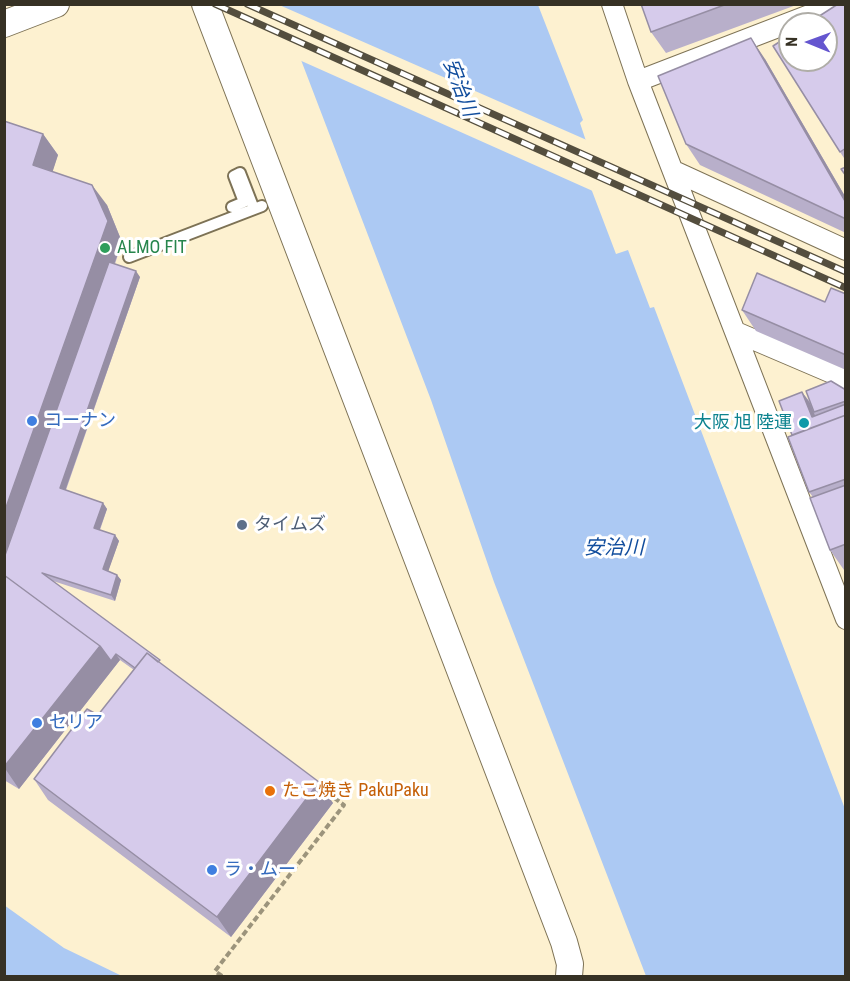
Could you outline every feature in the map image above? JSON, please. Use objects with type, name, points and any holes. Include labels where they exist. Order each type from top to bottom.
[{"type":"street","points":[[4,24],[56,4]]},
{"type":"street","points":[[205,4],[560,932],[571,975]]},
{"type":"street","points":[[612,4],[638,81],[846,619]]},
{"type":"street","points":[[638,81],[838,4]]},
{"type":"street","points":[[674,171],[846,250]]},
{"type":"street","points":[[736,332],[846,379]]},
{"type":"lane","points":[[129,257],[258,208],[240,173],[234,176],[244,202],[232,207]]},
{"type":"path","points":[[222,976],[215,971],[344,805],[317,785]]},
{"type":"water","name":"安治川","points":[[280,5],[538,5],[583,120],[580,123],[587,144],[576,149],[616,254],[628,250],[650,308],[654,307],[845,809],[845,976],[646,976],[494,582],[431,400]]},
{"type":"water","points":[[4,905],[64,948],[122,976],[5,976]]},
{"type":"pier","points":[[277,4],[589,141],[589,146],[579,150],[595,192],[297,59]]},
{"type":"building","points":[[641,4],[727,4],[651,32]]},
{"type":"building","points":[[838,4],[846,4],[846,148],[840,152],[789,72],[838,72],[838,12],[826,12]]},
{"type":"building","points":[[751,38],[846,203],[846,219],[686,144],[658,76]]},
{"type":"building","points":[[778,43],[778,54],[773,46]]},
{"type":"building","name":"コーナン","points":[[4,121],[43,134],[33,165],[92,185],[108,221],[4,513]]},
{"type":"building","points":[[109,262],[136,271],[60,488],[103,503],[94,528],[115,535],[103,569],[117,575],[111,595],[42,573],[160,660],[158,662],[147,653],[135,668],[116,654],[111,661],[100,646],[4,575],[4,558]]},
{"type":"building","points":[[757,273],[825,302],[831,288],[846,294],[846,355],[742,310]]},
{"type":"building","points":[[831,381],[846,390],[846,401],[814,412],[806,391]]},
{"type":"building","points":[[802,392],[812,417],[846,404],[846,415],[792,435],[779,401]]},
{"type":"building","points":[[846,415],[846,479],[809,492],[788,437]]},
{"type":"building","points":[[846,485],[846,544],[830,550],[810,498]]},
{"type":"building","name":"セリア","points":[[4,575],[100,646],[4,767]]},
{"type":"building","name":"ラ・ムー","points":[[147,653],[319,782],[217,917],[34,779],[87,709],[98,715]]},
{"type":"railway","points":[[215,4],[846,288]]},
{"type":"railway","points":[[247,4],[846,272]]},
{"type":"place","name":"ALMO FIT","points":[[105,248]]},
{"type":"place","name":"コーナン","points":[[32,421]]},
{"type":"place","name":"大阪 旭 陸運","points":[[804,423]]},
{"type":"place","name":"タイムズ","points":[[242,525]]},
{"type":"place","name":"セリア","points":[[37,723]]},
{"type":"place","name":"たこ焼き PakuPaku","points":[[270,791]]},
{"type":"place","name":"ラ・ムー","points":[[212,870]]}]
